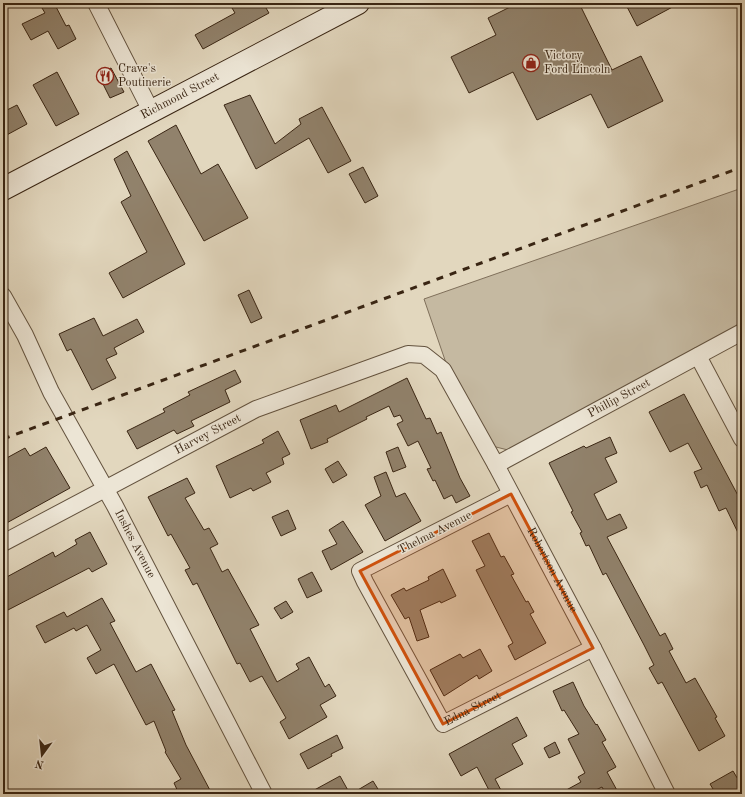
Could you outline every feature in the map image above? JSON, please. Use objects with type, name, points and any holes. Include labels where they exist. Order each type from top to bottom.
[{"type":"main road","name":"Richmond Street","points":[[3,189],[358,3]]},
{"type":"street","points":[[96,3],[151,111]]},
{"type":"street","name":"Inshes Avenue","points":[[3,296],[25,335],[51,392],[115,506],[264,794]]},
{"type":"street","name":"Phillip Street","points":[[496,465],[742,332]]},
{"type":"street","name":"Harvey Street","points":[[3,543],[256,408],[408,354],[424,355]]},
{"type":"street","name":"Robertson Avenue","points":[[424,355],[443,370],[496,465],[593,648],[667,794]]},
{"type":"street","points":[[698,356],[742,439]]},
{"type":"street","name":"Thelma Avenue","points":[[360,571],[511,494]]},
{"type":"street","name":"Edna Street","points":[[360,571],[443,724],[593,648]]},
{"type":"highlighted area","points":[[511,494],[593,648],[443,724],[360,571]]},
{"type":"shaded area","points":[[742,188],[742,328],[508,450],[492,446],[446,363],[424,299]]},
{"type":"building","points":[[39,3],[54,3],[66,26],[69,25],[76,39],[58,49],[48,31],[31,40],[22,24],[45,13]]},
{"type":"building","points":[[229,3],[263,3],[269,13],[203,49],[195,35],[235,13]]},
{"type":"building","name":"Victory Ford Lincoln","points":[[518,3],[579,3],[612,70],[641,56],[663,101],[608,128],[591,94],[537,120],[513,72],[469,93],[451,57],[496,35],[488,18]]},
{"type":"building","points":[[625,3],[680,3],[637,26]]},
{"type":"building","points":[[111,68],[124,92],[110,98],[98,74]]},
{"type":"building","points":[[57,72],[79,114],[56,126],[33,85]]},
{"type":"building","points":[[250,95],[275,144],[301,124],[299,119],[322,107],[351,161],[328,173],[309,138],[256,169],[224,105]]},
{"type":"building","points":[[17,105],[27,124],[3,137],[3,112]]},
{"type":"building","points":[[176,125],[201,174],[218,164],[248,218],[204,241],[148,141]]},
{"type":"building","points":[[127,151],[185,264],[123,298],[109,273],[147,252],[121,202],[131,196],[114,159]]},
{"type":"building","points":[[363,167],[378,196],[365,203],[349,174]]},
{"type":"building","points":[[249,290],[262,318],[251,323],[238,295]]},
{"type":"building","points":[[94,318],[103,336],[137,319],[144,332],[114,348],[117,354],[106,359],[116,378],[92,390],[71,349],[67,351],[59,334]]},
{"type":"building","points":[[235,370],[241,382],[225,390],[230,402],[191,421],[194,426],[177,434],[174,430],[137,449],[127,431],[165,412],[163,409],[190,395],[188,392]]},
{"type":"building","points":[[407,378],[426,419],[430,418],[437,434],[441,432],[460,478],[470,496],[456,503],[452,495],[444,499],[435,480],[433,481],[427,469],[431,468],[418,441],[408,446],[397,424],[403,421],[400,415],[394,417],[389,406],[327,439],[328,442],[311,449],[300,420],[336,405],[339,412]]},
{"type":"building","points":[[684,394],[742,503],[742,541],[726,508],[719,511],[707,485],[701,488],[694,472],[702,469],[688,443],[670,452],[649,412]]},
{"type":"building","points":[[278,431],[290,454],[282,458],[284,464],[266,473],[271,482],[253,491],[251,488],[230,498],[216,466],[264,443],[262,440]]},
{"type":"building","points":[[610,437],[617,453],[605,458],[617,482],[594,494],[607,520],[620,514],[627,528],[607,537],[660,636],[665,633],[673,649],[669,651],[686,683],[695,678],[717,717],[715,718],[725,736],[699,751],[662,682],[658,684],[649,668],[654,665],[606,573],[603,575],[589,545],[586,546],[580,533],[582,532],[571,512],[573,511],[549,463],[584,446],[586,448]]},
{"type":"building","points":[[46,447],[70,488],[3,525],[3,460],[25,448],[30,456]]},
{"type":"building","points":[[398,447],[406,467],[393,472],[386,452]]},
{"type":"building","points":[[338,461],[347,475],[333,483],[325,469]]},
{"type":"building","points":[[386,472],[396,497],[405,493],[421,521],[385,541],[365,505],[381,496],[374,477]]},
{"type":"building","points":[[187,478],[195,493],[185,498],[204,530],[209,528],[218,544],[210,548],[222,572],[228,569],[259,625],[250,629],[277,682],[299,669],[296,664],[309,657],[325,687],[329,684],[336,696],[320,705],[327,717],[289,739],[280,722],[286,718],[262,676],[250,682],[240,663],[237,664],[197,583],[193,585],[185,570],[190,568],[171,534],[168,536],[148,497]]},
{"type":"building","points":[[288,510],[296,529],[281,536],[272,517]]},
{"type":"building","points":[[343,521],[363,552],[331,570],[322,551],[337,544],[329,530]]},
{"type":"building","points":[[90,532],[107,564],[92,572],[89,568],[6,611],[3,603],[3,579],[53,552],[55,557],[77,544],[75,540]]},
{"type":"building","points":[[489,533],[501,557],[504,556],[514,574],[511,575],[526,602],[528,601],[534,612],[530,614],[546,643],[515,660],[508,646],[513,643],[476,570],[485,566],[472,541]]},
{"type":"building","points":[[443,569],[456,596],[420,610],[429,637],[417,641],[409,617],[405,619],[391,595],[404,588],[406,591],[429,580],[428,577]]},
{"type":"building","points":[[312,572],[322,591],[307,598],[298,579]]},
{"type":"building","points":[[102,598],[115,621],[110,623],[136,672],[151,664],[175,710],[172,711],[186,745],[212,794],[179,794],[174,783],[181,779],[165,752],[166,751],[154,721],[146,725],[114,664],[96,674],[87,658],[101,650],[87,625],[76,631],[74,628],[45,643],[36,626],[64,612],[67,617]]},
{"type":"building","points":[[286,601],[293,612],[281,619],[274,608]]},
{"type":"building","points":[[480,649],[492,671],[479,679],[477,675],[444,696],[430,670],[460,654],[463,658]]},
{"type":"building","points":[[573,682],[584,706],[606,740],[602,742],[616,767],[607,772],[619,794],[606,794],[602,787],[588,794],[559,794],[581,782],[578,777],[585,773],[568,739],[579,734],[564,710],[562,711],[553,691]]},
{"type":"building","points":[[517,717],[527,736],[512,744],[523,764],[495,779],[503,794],[491,794],[477,767],[461,776],[449,754]]},
{"type":"building","points":[[337,735],[343,748],[331,754],[332,756],[308,769],[300,754]]},
{"type":"building","points":[[555,742],[560,753],[549,758],[544,748]]},
{"type":"building","points":[[733,771],[742,786],[742,794],[716,794],[710,784]]},
{"type":"building","points":[[340,776],[350,794],[307,794]]},
{"type":"building","points":[[373,781],[381,794],[351,794]]},
{"type":"railway","points":[[3,439],[742,167]]},
{"type":"place","name":"Victory Ford Lincoln","points":[[531,63]]},
{"type":"place","name":"Crave's Poutinerie","points":[[105,76]]}]
